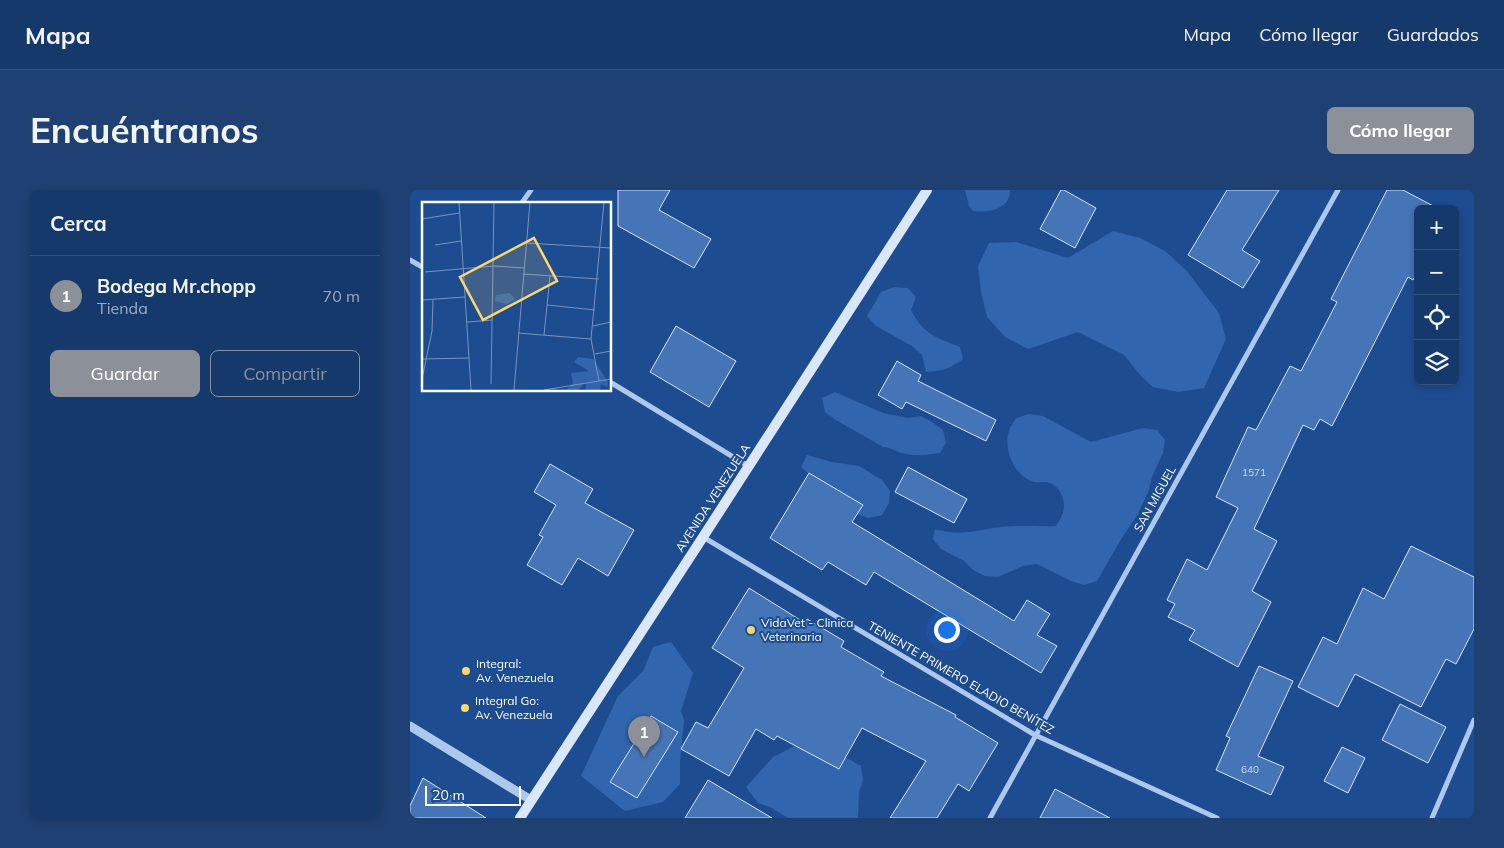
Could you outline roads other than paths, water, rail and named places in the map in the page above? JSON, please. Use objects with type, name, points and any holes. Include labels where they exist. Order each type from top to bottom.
[{"type":"main road","name":"AVENIDA VENEZUELA","points":[[520,818],[927,190]]},
{"type":"street","points":[[522,202],[530,190]]},
{"type":"street","name":"SAN MIGUEL","points":[[990,818],[1338,190]]},
{"type":"street","points":[[410,260],[422,267]]},
{"type":"street","points":[[611,383],[748,466]]},
{"type":"street","name":"TENIENTE PRIMERO ELADIO BENÍTEZ","points":[[703,537],[1035,735],[1217,818]]},
{"type":"street","points":[[1432,818],[1474,720]]},
{"type":"street","points":[[410,726],[531,800]]},
{"type":"place","name":"VidaVet - Clinica Veterinaria","points":[[751,630]]},
{"type":"place","name":"Integral: Av. Venezuela","points":[[466,671]]},
{"type":"place","name":"Integral Go: Av. Venezuela","points":[[465,708]]},
{"type":"place","name":"Bodega Mr.chopp","points":[[644,757]]}]
